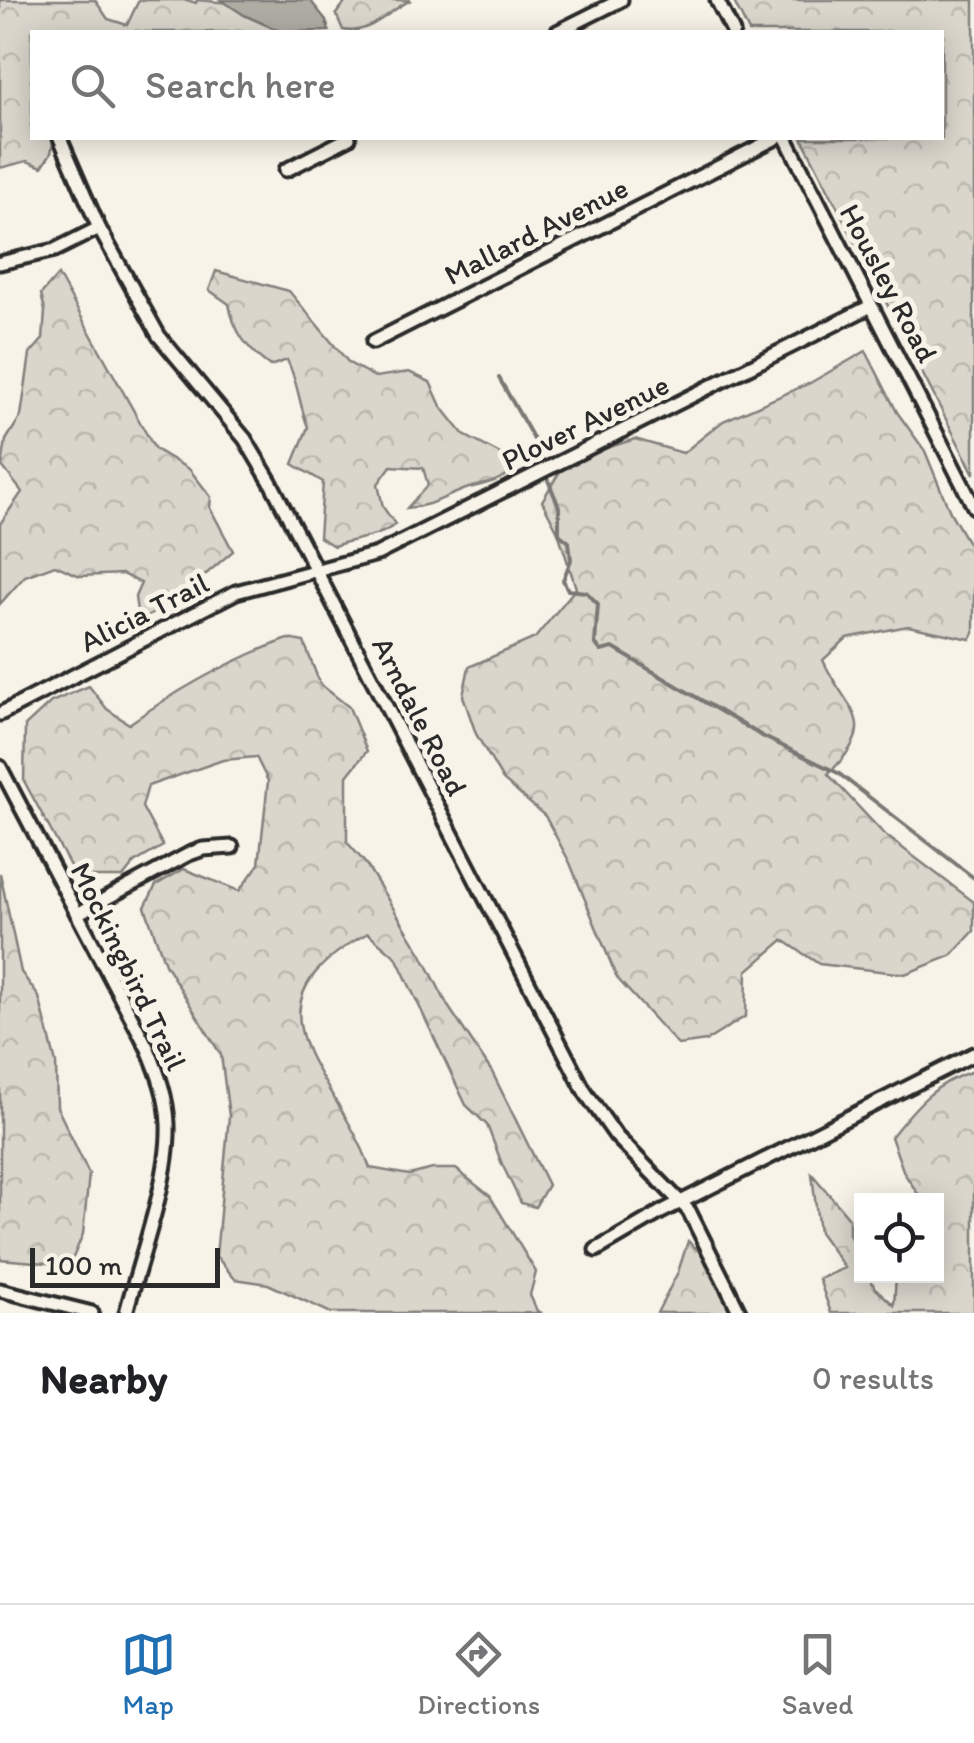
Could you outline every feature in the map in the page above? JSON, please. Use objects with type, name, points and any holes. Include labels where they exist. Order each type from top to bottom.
[{"type":"street","points":[[561,30],[621,0]]},
{"type":"street","points":[[717,0],[732,30]]},
{"type":"street","name":"Arndale Road","points":[[61,140],[98,228],[159,336],[258,459],[596,1112],[683,1202],[740,1313]]},
{"type":"street","points":[[286,170],[345,140]]},
{"type":"street","name":"Mallard Avenue","points":[[373,342],[772,140]]},
{"type":"street","name":"Housley Road","points":[[787,140],[974,506]]},
{"type":"street","points":[[0,263],[55,250],[98,228]]},
{"type":"street","name":"Plover Avenue","points":[[317,571],[377,554],[871,306]]},
{"type":"street","name":"Alicia Trail","points":[[0,714],[236,592],[317,571]]},
{"type":"street","name":"Mockingbird Trail","points":[[0,767],[148,1049],[166,1109],[166,1158],[126,1313]]},
{"type":"street","points":[[77,914],[189,854],[232,847]]},
{"type":"street","points":[[596,1250],[974,1054]]},
{"type":"street","points":[[0,1290],[92,1313]]},
{"type":"green space","points":[[0,0],[95,0],[108,19],[127,25],[139,0],[230,3],[244,15],[278,30],[30,30],[30,140],[54,140],[51,153],[42,167],[27,161],[0,168]]},
{"type":"green space","points":[[347,0],[411,0],[357,30],[343,30],[336,14]]},
{"type":"green space","points":[[733,0],[974,0],[974,474],[803,140],[944,140],[944,30],[748,30]]},
{"type":"green space","points":[[216,271],[289,291],[349,363],[375,377],[409,372],[430,382],[441,406],[464,435],[506,457],[507,475],[432,503],[407,508],[428,485],[423,468],[391,466],[378,484],[383,507],[395,524],[375,535],[334,546],[319,537],[323,482],[293,464],[308,427],[291,368],[287,360],[270,366],[248,346],[234,323],[229,304],[209,290]]},
{"type":"green space","points":[[58,275],[155,449],[190,470],[211,497],[210,508],[233,551],[176,600],[145,618],[137,611],[135,597],[141,583],[122,574],[80,576],[55,565],[25,576],[0,604],[0,524],[22,492],[2,466],[6,440],[21,416],[30,354],[43,339],[45,311],[41,294]]},
{"type":"green space","points":[[866,351],[897,412],[925,451],[950,512],[974,553],[974,633],[970,639],[908,626],[847,638],[823,660],[855,717],[857,728],[845,756],[828,774],[884,834],[974,902],[974,931],[951,956],[905,974],[819,964],[783,940],[747,971],[746,1016],[706,1041],[678,1045],[617,978],[570,863],[545,816],[503,780],[476,734],[463,696],[469,667],[535,638],[576,588],[558,532],[542,501],[566,461],[635,439],[683,453],[723,421],[810,383]]},
{"type":"green space","points":[[288,639],[304,642],[320,684],[349,707],[367,751],[347,776],[347,842],[366,864],[421,953],[448,1006],[492,1072],[548,1185],[535,1207],[521,1203],[487,1125],[466,1105],[396,957],[368,933],[327,961],[305,988],[299,1015],[305,1043],[370,1168],[409,1175],[456,1169],[490,1196],[536,1272],[530,1295],[537,1311],[542,1313],[331,1313],[268,1284],[235,1279],[216,1256],[229,1116],[221,1055],[165,964],[145,907],[156,885],[184,869],[239,891],[259,864],[268,781],[256,757],[223,760],[148,786],[142,807],[163,846],[134,863],[123,877],[76,877],[24,781],[25,726],[51,702],[89,686],[107,709],[129,724],[205,676]]},
{"type":"green space","points":[[0,873],[21,972],[39,997],[56,1063],[57,1107],[89,1174],[83,1234],[70,1265],[0,1259]]},
{"type":"green space","points":[[974,1071],[974,1313],[831,1313],[819,1279],[845,1268],[819,1232],[812,1174],[849,1218],[854,1283],[872,1283],[894,1305],[896,1283],[944,1283],[944,1193],[917,1193],[904,1173],[891,1137],[917,1106],[960,1076]]},
{"type":"green space","points":[[688,1241],[703,1255],[732,1313],[657,1313],[678,1272]]},
{"type":"shaded area","points":[[221,0],[310,0],[329,30],[278,30]]},
{"type":"waterway","points":[[499,378],[542,461]]},
{"type":"waterway","points":[[548,480],[559,507],[559,534],[569,542],[571,560],[563,580],[568,590],[586,592],[598,604],[595,643],[601,651],[613,648],[762,736],[838,773],[974,878]]}]
